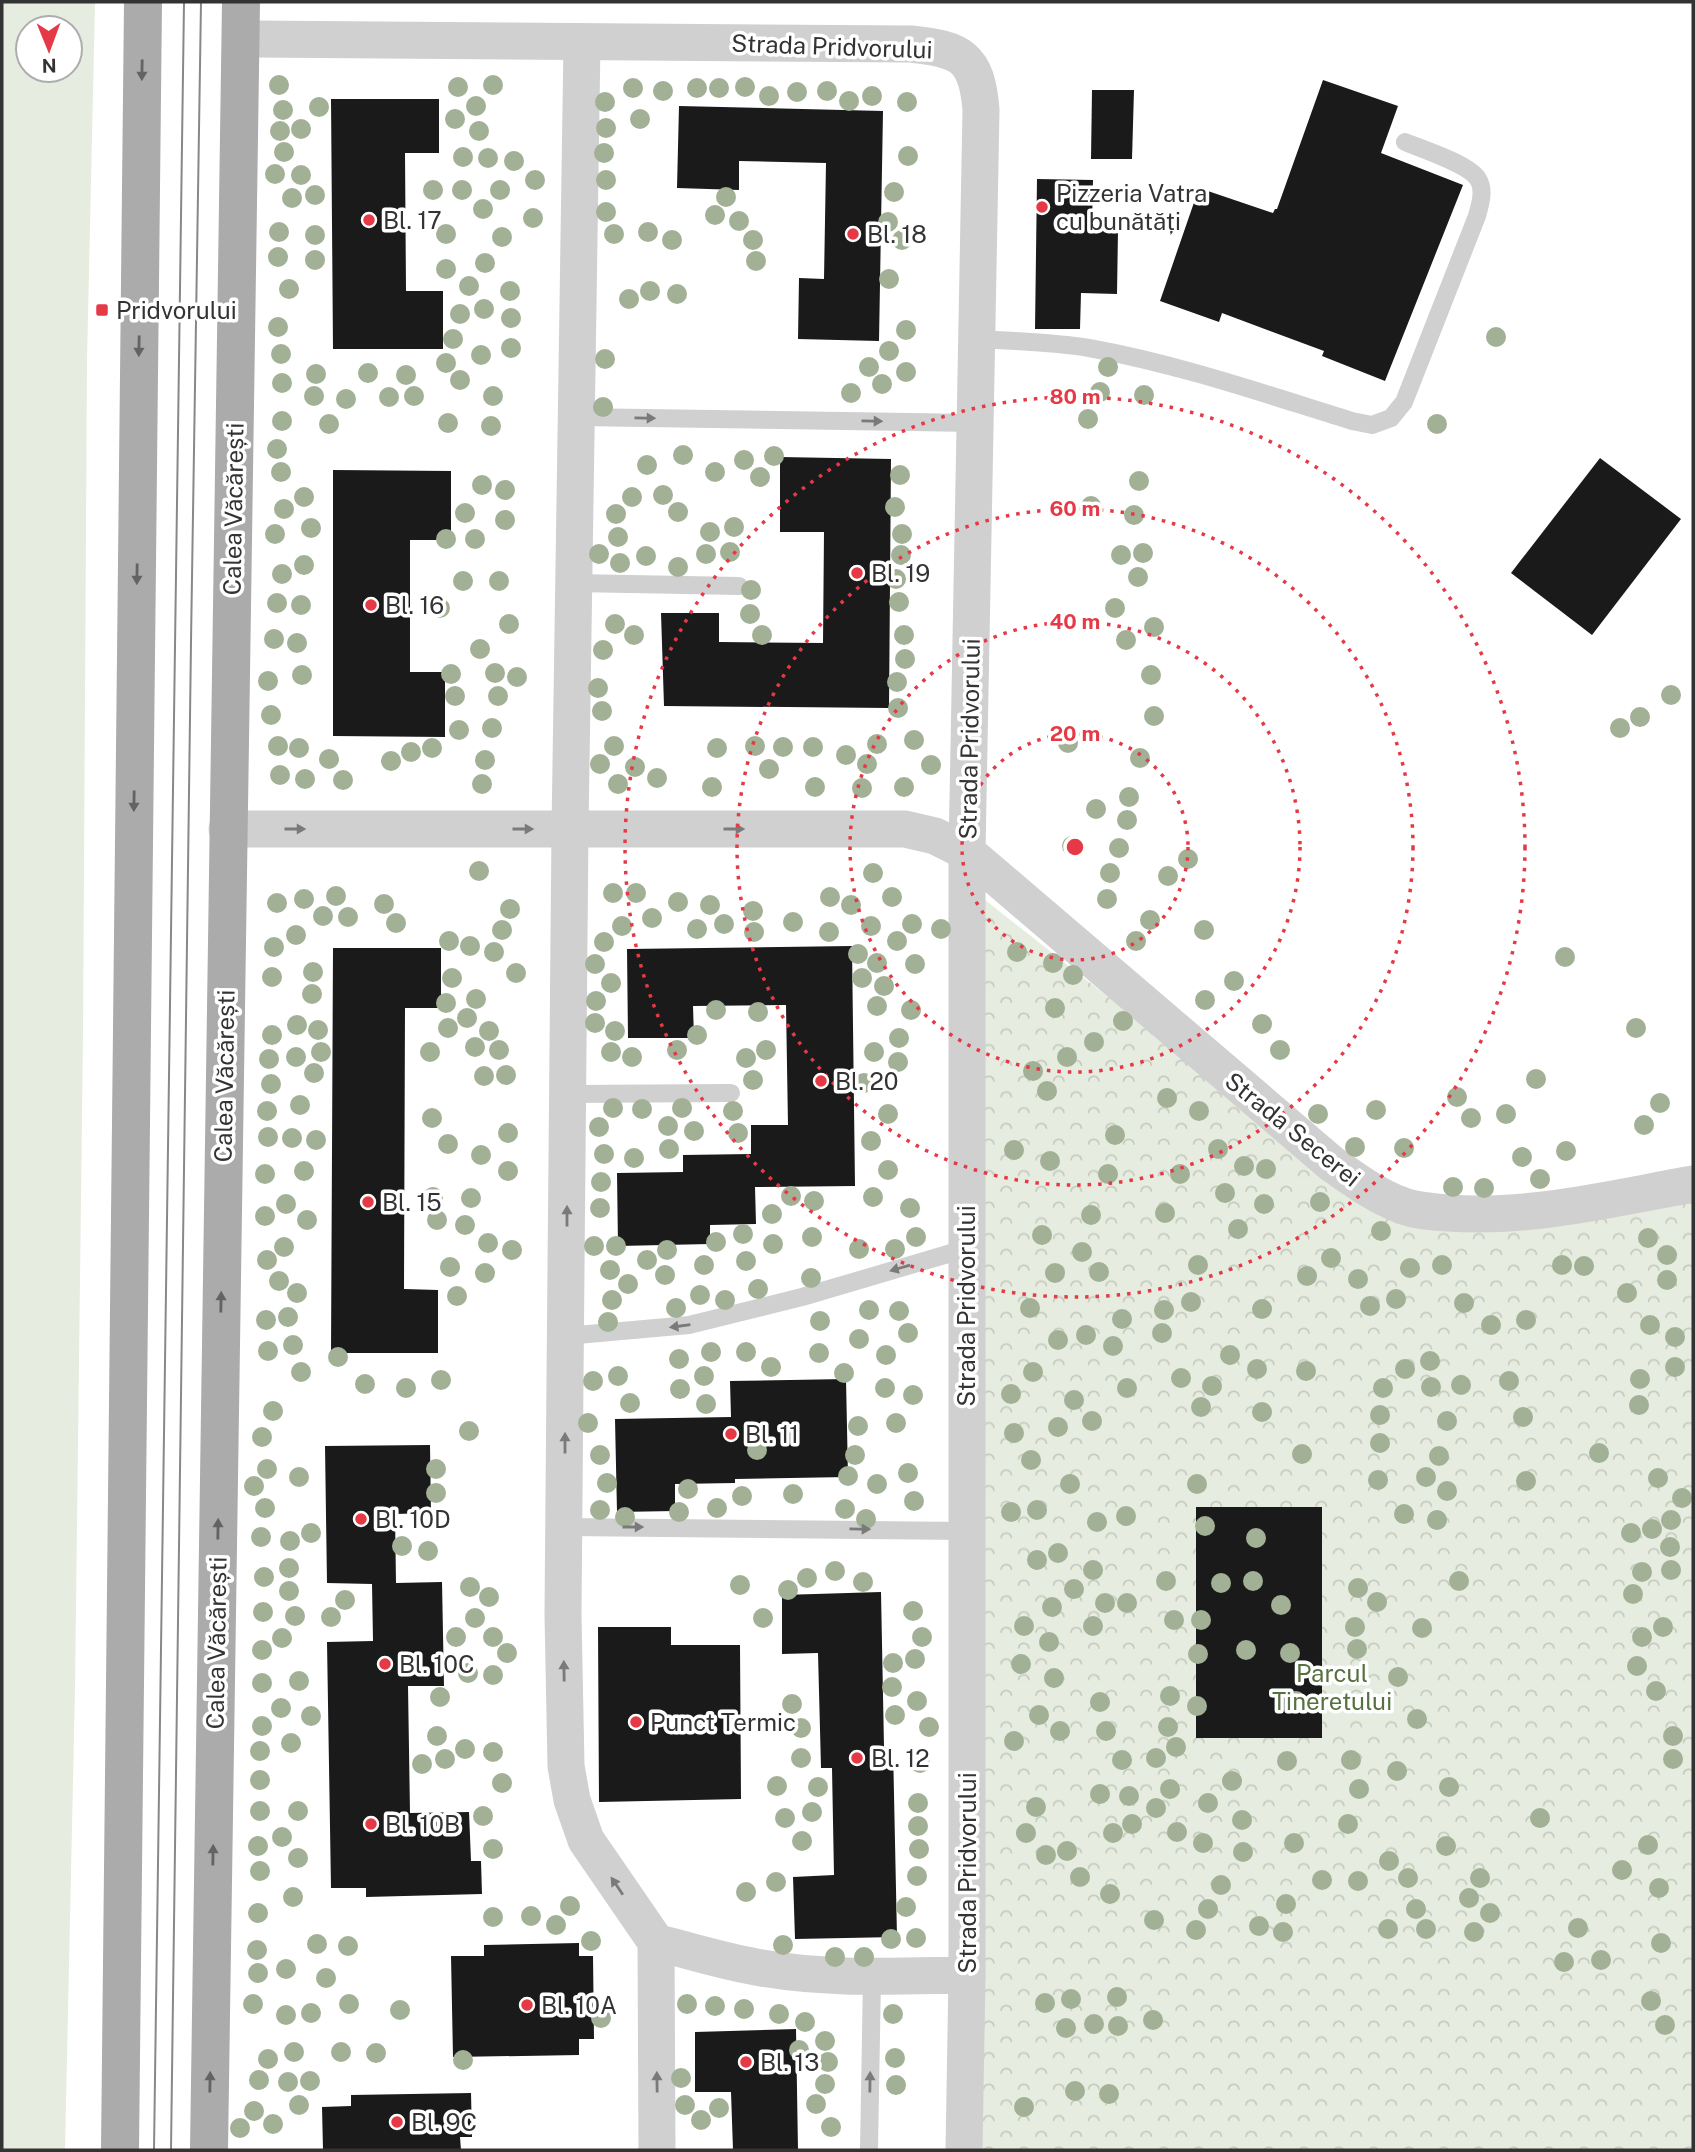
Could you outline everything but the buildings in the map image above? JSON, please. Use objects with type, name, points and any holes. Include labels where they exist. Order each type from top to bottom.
[{"type":"main road","points":[[120,2150],[143,2]]},
{"type":"main road","name":"Calea Văcărești","points":[[209,2150],[241,2]]},
{"type":"street","name":"Strada Pridvorului","points":[[241,39],[911,44],[950,51],[964,59],[974,71],[981,110],[967,852],[967,1975],[964,2150]]},
{"type":"street","points":[[582,42],[570,829],[563,1615],[566,1766],[572,1800],[586,1840],[656,1942],[657,2150]]},
{"type":"street","name":"Strada Secerei","points":[[227,829],[905,829],[935,836],[967,852],[1332,1164],[1367,1188],[1401,1205],[1431,1212],[1467,1214],[1528,1212],[1693,1184]]},
{"type":"street","points":[[656,1942],[755,1967],[872,1977],[967,1975]]},
{"type":"lane","points":[[976,339],[1089,348],[1181,369],[1352,421],[1372,425],[1391,418],[1405,402],[1478,216],[1482,196],[1479,179],[1468,170],[1405,142]]},
{"type":"lane","points":[[576,417],[975,423]]},
{"type":"lane","points":[[573,583],[739,586]]},
{"type":"lane","points":[[568,1094],[731,1093]]},
{"type":"lane","points":[[566,1336],[689,1325],[802,1297],[965,1249]]},
{"type":"lane","points":[[564,1527],[967,1531]]},
{"type":"lane","points":[[869,2150],[872,1977]]},
{"type":"green space","points":[[2,2],[95,2],[87,361],[75,1688],[65,2150],[2,2150]]},
{"type":"green space","name":"Parcul Tineretului","points":[[970,888],[1184,1057],[1399,1214],[1693,1188],[1693,2150],[972,2150]]},
{"type":"tram line","points":[[154,2150],[184,2]]},
{"type":"tram line","points":[[171,2150],[201,2]]},
{"type":"place","name":"Pizzeria Vatra cu bunătăți","points":[[1042,207]]},
{"type":"place","name":"Bl. 17","points":[[369,220]]},
{"type":"place","name":"Bl. 18","points":[[853,234]]},
{"type":"place","name":"Pridvorului","points":[[102,310]]},
{"type":"place","name":"Bl. 19","points":[[857,573]]},
{"type":"place","name":"Bl. 16","points":[[371,605]]},
{"type":"place","name":"Bl. 20","points":[[821,1081]]},
{"type":"place","name":"Bl. 15","points":[[368,1202]]},
{"type":"place","name":"Bl. 11","points":[[731,1434]]},
{"type":"place","name":"Bl. 10D","points":[[361,1519]]},
{"type":"place","name":"Bl. 10C","points":[[385,1664]]},
{"type":"place","name":"Punct Termic","points":[[636,1722]]},
{"type":"place","name":"Bl. 12","points":[[857,1758]]},
{"type":"place","name":"Bl. 10B","points":[[371,1824]]},
{"type":"place","name":"Bl. 10A","points":[[527,2005]]},
{"type":"place","name":"Bl. 13","points":[[746,2062]]},
{"type":"place","name":"Bl. 9C","points":[[397,2122]]}]
